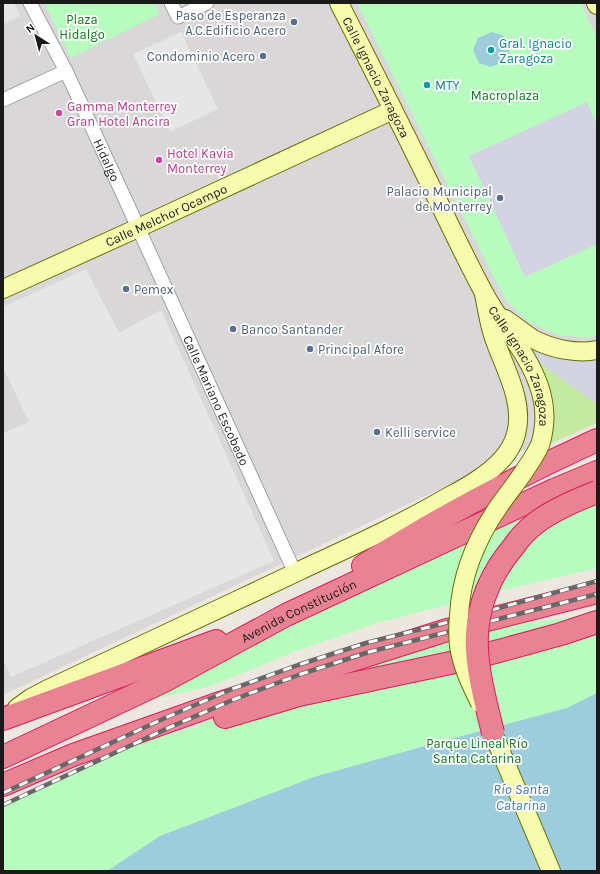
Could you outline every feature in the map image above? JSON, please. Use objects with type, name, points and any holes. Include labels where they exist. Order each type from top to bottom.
[{"type":"highway","points":[[3,719],[286,615],[428,526],[559,457],[597,440]]},
{"type":"highway","name":"Avenida Constitución","points":[[3,757],[164,681],[286,615],[554,490],[597,472]]},
{"type":"highway","points":[[493,733],[479,663],[477,635],[482,602],[486,590],[494,573],[507,554],[520,538],[536,523],[549,514],[572,502],[597,492]]},
{"type":"highway","points":[[3,785],[73,755],[214,705],[444,632],[597,592]]},
{"type":"highway","points":[[73,755],[223,717],[299,695],[455,662],[499,651],[561,634],[597,622]]},
{"type":"street","points":[[3,100],[66,71],[30,3]]},
{"type":"street","points":[[171,3],[178,17],[207,3]]},
{"type":"street","name":"Calle Ignacio Zaragoza","points":[[339,3],[394,110],[484,294],[527,359],[542,395],[544,418],[543,435],[540,445],[528,468],[499,505],[484,530],[472,555],[461,592],[458,629],[459,646],[464,664],[551,871]]},
{"type":"street","name":"Hidalgo","points":[[66,71],[138,228]]},
{"type":"street","name":"Calle Melchor Ocampo","points":[[3,289],[394,110]]},
{"type":"street","name":"Calle Mariano Escobedo","points":[[138,228],[295,573]]},
{"type":"street","points":[[3,719],[46,690],[350,548],[422,512],[491,470],[511,448],[517,433],[519,415],[506,368],[494,338],[484,294]]},
{"type":"street","points":[[496,313],[534,339],[546,344],[572,351],[597,350]]},
{"type":"shaded area","points":[[3,3],[597,3],[597,419],[508,457],[3,695]]},
{"type":"shaded area","points":[[3,3],[14,3],[20,16],[3,24]]},
{"type":"shaded area","points":[[181,32],[218,109],[170,132],[133,54]]},
{"type":"shaded area","name":"Palacio Municipal de Monterrey","points":[[587,102],[597,125],[597,244],[525,277],[469,156]]},
{"type":"shaded area","points":[[86,269],[119,333],[161,310],[274,561],[11,677],[3,660],[3,433],[29,422],[3,367],[3,307]]},
{"type":"shaded area","points":[[526,340],[597,355],[597,404],[537,361]]},
{"type":"green space","name":"Plaza Hidalgo","points":[[44,3],[154,3],[160,14],[71,58]]},
{"type":"green space","name":"Macroplaza","points":[[357,3],[581,3],[597,39],[597,335],[588,338],[558,335],[530,323],[508,303],[493,276]]},
{"type":"green space","points":[[537,361],[597,404],[597,423],[548,445],[553,427],[553,407],[547,384]]},
{"type":"green space","points":[[597,494],[597,568],[500,591],[377,623],[299,650],[211,686],[134,704],[312,611],[452,545]]},
{"type":"green space","name":"Parque Lineal Río Santa Catarina","points":[[597,613],[597,871],[3,871],[3,803],[124,747],[194,727],[234,711],[301,675],[480,630]]},
{"type":"water","points":[[492,32],[504,36],[510,50],[505,61],[491,67],[479,63],[473,50],[478,38]]},
{"type":"water","name":"Río Santa Catarina","points":[[597,693],[597,871],[107,871],[160,836],[314,777],[567,708]]},
{"type":"railway","points":[[3,793],[165,718],[232,689],[298,665],[366,643],[597,581]]},
{"type":"railway","points":[[3,805],[168,728],[235,699],[301,674],[369,652],[597,594]]},
{"type":"place","name":"Paso de Esperanza A.C.Edificio Acero","points":[[294,22]]},
{"type":"place","name":"Gral. Ignacio Zaragoza","points":[[491,50]]},
{"type":"place","name":"Condominio Acero","points":[[263,56]]},
{"type":"place","name":"MTY","points":[[427,85]]},
{"type":"place","name":"Gamma Monterrey Gran Hotel Ancira","points":[[59,113]]},
{"type":"place","name":"Hotel Kavia Monterrey","points":[[159,160]]},
{"type":"place","name":"Palacio Municipal de Monterrey","points":[[500,198]]},
{"type":"place","name":"Pemex","points":[[126,289]]},
{"type":"place","name":"Banco Santander","points":[[233,329]]},
{"type":"place","name":"Principal Afore","points":[[310,349]]},
{"type":"place","name":"Kelli service","points":[[377,432]]}]
